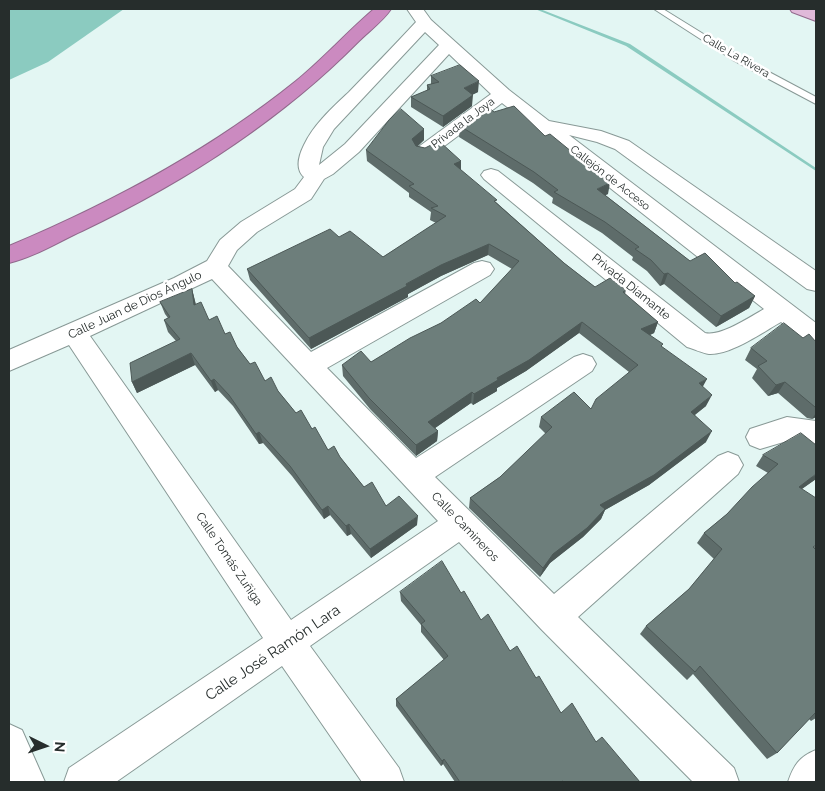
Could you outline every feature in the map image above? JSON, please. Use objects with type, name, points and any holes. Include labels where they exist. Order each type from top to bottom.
[{"type":"highway","points":[[9,255],[135,196],[228,140],[301,87],[383,9]]},
{"type":"main road","points":[[798,9],[816,16]]},
{"type":"street","name":"Callejón de Acceso","points":[[420,16],[448,45],[502,94],[816,336]]},
{"type":"street","points":[[316,174],[310,172],[308,164],[315,142],[327,124],[420,16]]},
{"type":"street","name":"Calle Juan de Dios Ángulo","points":[[9,361],[183,284],[216,267],[228,245],[249,227],[303,194],[316,174],[326,170],[352,148],[448,45]]},
{"type":"street","name":"Privada la Joya","points":[[424,152],[502,94]]},
{"type":"street","points":[[544,126],[609,138],[622,145],[816,283]]},
{"type":"street","name":"Privada Diamante","points":[[491,175],[696,340],[710,344],[725,341],[783,310]]},
{"type":"street","name":"Calle Camineros","points":[[216,267],[308,366],[414,475],[553,617],[720,782]]},
{"type":"street","points":[[308,366],[482,269]]},
{"type":"street","name":"Calle Tomás Zuñiga","points":[[74,333],[287,644],[385,782]]},
{"type":"street","points":[[414,475],[583,364]]},
{"type":"street","points":[[760,437],[786,429],[816,434]]},
{"type":"street","points":[[553,617],[728,465]]},
{"type":"street","name":"Calle José Ramón Lara","points":[[83,782],[462,523]]},
{"type":"street","points":[[9,743],[26,782]]},
{"type":"street","points":[[807,782],[816,769]]},
{"type":"lane","name":"Calle La Rivera","points":[[658,9],[736,58],[816,101]]},
{"type":"shaded area","points":[[9,9],[124,9],[48,62],[9,80]]},
{"type":"building","points":[[460,65],[479,81],[464,88],[473,95],[443,116],[411,97],[430,89],[427,85],[439,82],[431,76]]},
{"type":"building","points":[[487,106],[494,112],[514,106],[545,136],[550,134],[610,183],[597,189],[690,261],[705,253],[735,283],[737,282],[755,296],[721,316],[668,273],[664,274],[651,260],[635,249],[639,247],[605,222],[554,192],[558,190],[534,172],[460,126]]},
{"type":"building","points":[[401,109],[424,129],[412,139],[416,146],[425,148],[439,141],[461,161],[454,164],[497,200],[494,201],[564,263],[595,287],[610,278],[626,290],[623,292],[658,322],[641,329],[707,379],[699,383],[712,395],[691,412],[712,431],[654,475],[600,505],[605,509],[587,528],[553,554],[543,568],[470,498],[500,477],[552,427],[541,417],[574,392],[591,409],[596,399],[638,365],[582,322],[529,360],[497,378],[498,380],[474,394],[472,392],[428,422],[438,431],[416,445],[369,398],[342,365],[361,351],[371,362],[410,338],[441,323],[476,299],[480,303],[519,261],[489,244],[441,265],[406,284],[407,286],[309,338],[247,269],[330,229],[339,237],[350,231],[383,257],[446,216],[431,208],[438,206],[409,186],[414,184],[366,150],[389,120]]},
{"type":"building","points":[[192,289],[194,305],[201,302],[209,320],[217,316],[225,334],[230,332],[237,347],[250,364],[255,362],[265,381],[271,377],[278,391],[296,413],[301,410],[312,429],[315,427],[328,450],[334,446],[340,457],[364,487],[372,482],[386,506],[399,496],[418,516],[370,549],[349,524],[346,526],[328,506],[322,510],[290,466],[259,432],[256,434],[229,395],[214,379],[211,381],[191,353],[132,382],[130,363],[180,339],[164,320],[170,317],[160,302]]},
{"type":"building","points":[[784,323],[803,338],[809,334],[816,342],[816,407],[785,382],[776,385],[758,366],[767,361],[751,348]]},
{"type":"building","points":[[801,433],[816,445],[816,474],[799,487],[816,498],[816,545],[813,547],[816,550],[816,712],[777,753],[700,666],[695,672],[646,626],[689,589],[722,549],[704,533],[727,514],[752,487],[778,464],[763,455]]},
{"type":"building","points":[[442,561],[461,593],[464,591],[481,620],[488,614],[510,651],[517,646],[536,678],[539,676],[561,713],[572,703],[596,742],[602,737],[640,782],[460,782],[396,699],[448,656],[421,624],[425,621],[400,592]]},
{"type":"waterway","points":[[537,9],[628,45],[816,170]]}]
